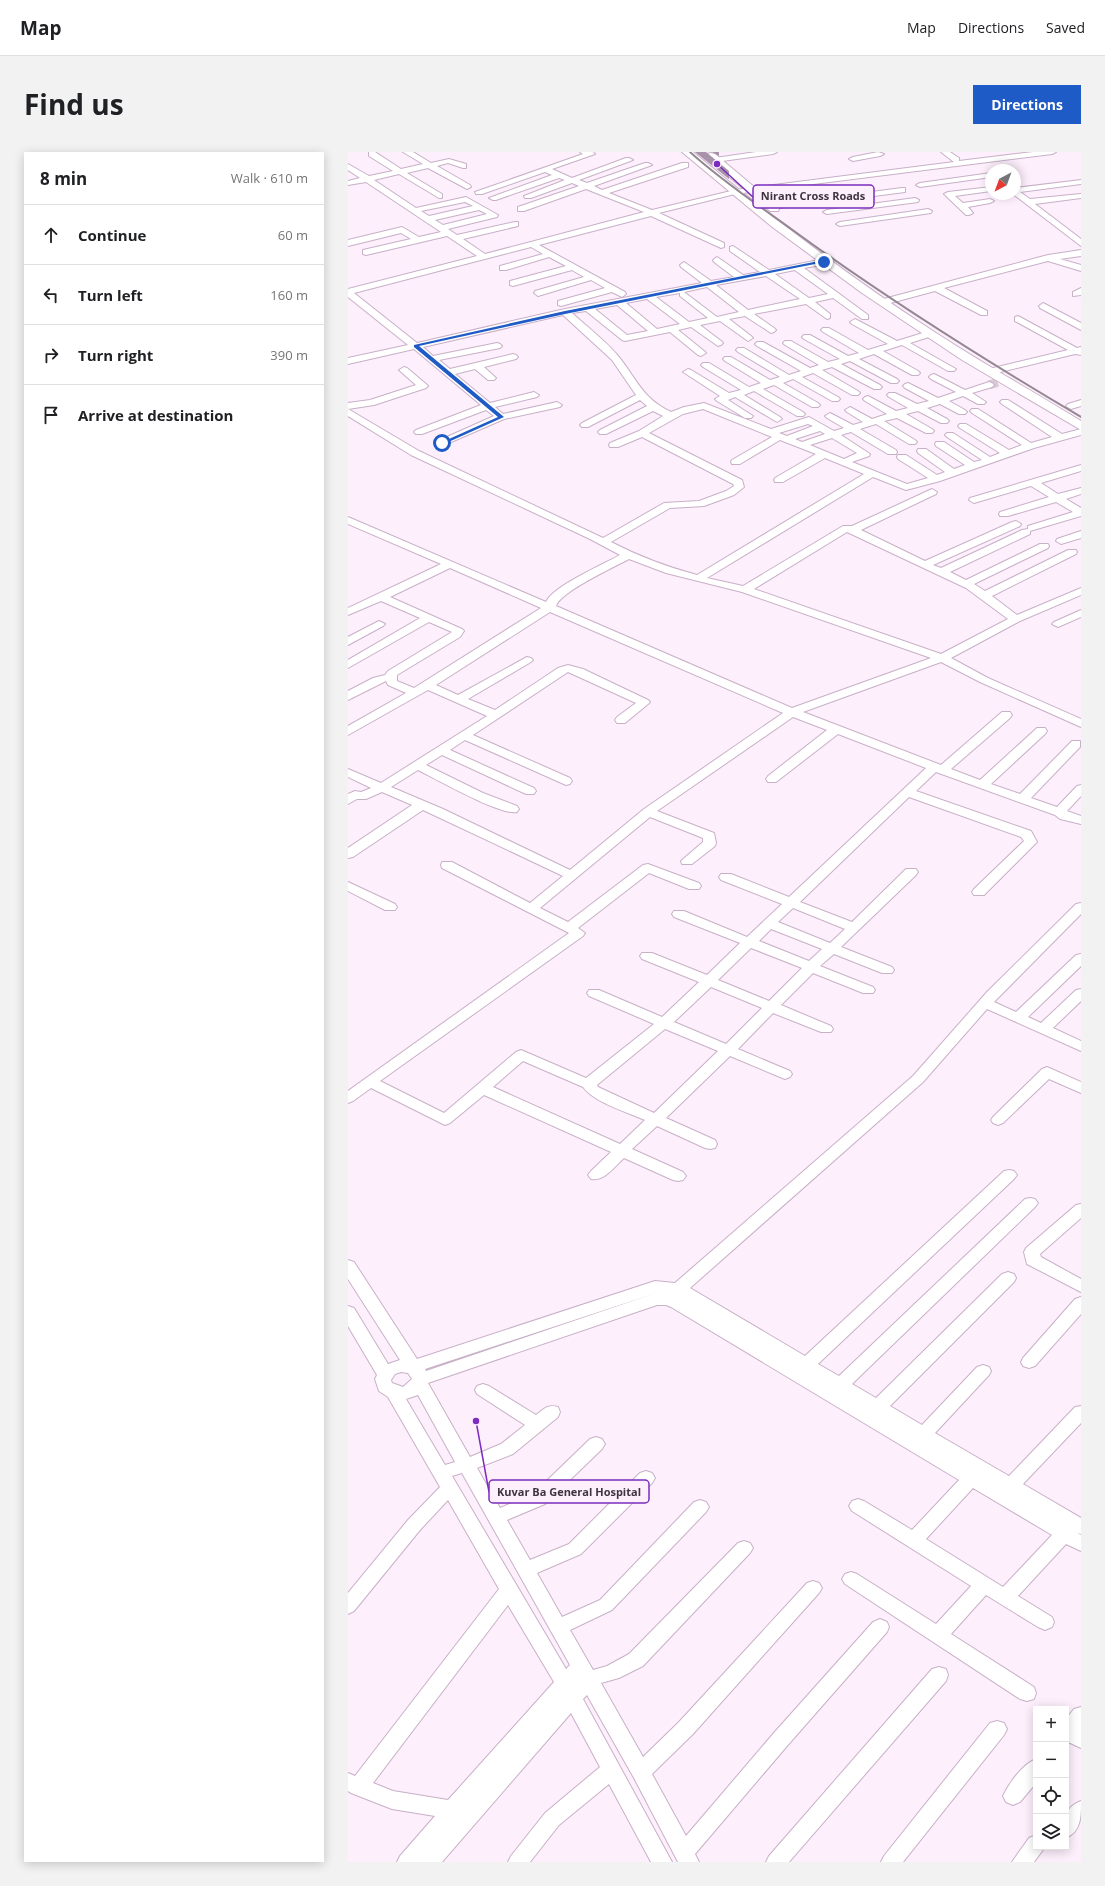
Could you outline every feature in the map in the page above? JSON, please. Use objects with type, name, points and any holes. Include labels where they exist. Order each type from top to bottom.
[{"type":"main road","points":[[687,152],[733,191],[824,262],[929,334],[992,372],[1004,376],[1081,426]]},
{"type":"main road","points":[[706,152],[772,207],[817,241]]},
{"type":"main road","points":[[888,291],[912,308]]},
{"type":"main road","points":[[990,357],[1004,376]]},
{"type":"main road","points":[[1004,376],[1020,375]]},
{"type":"main road","points":[[1058,398],[1078,407]]},
{"type":"street","points":[[407,152],[467,187]]},
{"type":"street","points":[[479,192],[591,154],[584,152]]},
{"type":"street","points":[[715,160],[733,155],[773,152]]},
{"type":"street","points":[[945,152],[956,160]]},
{"type":"street","points":[[348,288],[648,211],[733,191],[881,174],[1022,152]]},
{"type":"street","points":[[751,189],[956,160],[973,160],[1052,152]]},
{"type":"street","points":[[372,154],[439,196]]},
{"type":"street","points":[[853,159],[883,157],[898,168]]},
{"type":"street","points":[[522,198],[629,160]]},
{"type":"street","points":[[973,160],[985,170]]},
{"type":"street","points":[[348,183],[452,161],[462,166]]},
{"type":"street","points":[[521,209],[648,165]]},
{"type":"street","points":[[603,192],[685,165]]},
{"type":"street","points":[[350,168],[416,210],[481,255]]},
{"type":"street","points":[[545,169],[648,211],[721,245]]},
{"type":"street","points":[[493,198],[574,170]]},
{"type":"street","points":[[840,224],[930,213],[888,177],[881,174]]},
{"type":"street","points":[[920,185],[985,176]]},
{"type":"street","points":[[1021,190],[1081,182]]},
{"type":"street","points":[[772,207],[902,190]]},
{"type":"street","points":[[969,213],[948,194],[985,190]]},
{"type":"street","points":[[961,206],[992,203],[976,191]]},
{"type":"street","points":[[1021,196],[1081,243]]},
{"type":"street","points":[[1028,202],[1081,196]]},
{"type":"street","points":[[366,252],[418,240],[494,215],[466,199],[416,210]]},
{"type":"street","points":[[827,212],[915,200]]},
{"type":"street","points":[[429,219],[480,207]]},
{"type":"street","points":[[348,293],[481,255],[532,244],[648,211]]},
{"type":"street","points":[[456,238],[515,224]]},
{"type":"street","points":[[348,243],[402,230],[418,240]]},
{"type":"street","points":[[532,244],[613,288],[620,298],[654,332]]},
{"type":"street","points":[[734,249],[766,274],[808,300],[827,316]]},
{"type":"street","points":[[884,302],[938,289],[1048,258],[1081,253]]},
{"type":"street","points":[[503,268],[551,254]]},
{"type":"street","points":[[1048,258],[1081,268]]},
{"type":"street","points":[[717,260],[741,278]]},
{"type":"street","points":[[348,361],[588,308],[620,298],[649,296],[824,262]]},
{"type":"street","points":[[684,265],[746,313],[771,330]]},
{"type":"street","points":[[513,283],[574,267]]},
{"type":"street","points":[[799,269],[865,317]]},
{"type":"street","points":[[538,293],[592,277]]},
{"type":"street","points":[[561,303],[613,288]]},
{"type":"street","points":[[938,289],[984,313]]},
{"type":"street","points":[[348,293],[431,358],[446,373],[501,417]]},
{"type":"street","points":[[683,294],[748,338]]},
{"type":"street","points":[[588,308],[625,338],[835,295]]},
{"type":"street","points":[[649,296],[718,343]]},
{"type":"street","points":[[1043,306],[1081,327]]},
{"type":"street","points":[[565,312],[615,358],[641,396],[653,407],[671,416]]},
{"type":"street","points":[[1018,319],[1079,352]]},
{"type":"street","points":[[856,322],[951,369]]},
{"type":"street","points":[[672,329],[701,353]]},
{"type":"street","points":[[826,330],[915,373]]},
{"type":"street","points":[[760,424],[720,399],[929,334]]},
{"type":"street","points":[[807,337],[894,380]]},
{"type":"street","points":[[760,344],[855,393]]},
{"type":"street","points":[[788,344],[877,387]]},
{"type":"street","points":[[431,358],[496,346]]},
{"type":"street","points":[[742,350],[835,399]]},
{"type":"street","points":[[1004,376],[1079,352]]},
{"type":"street","points":[[446,373],[513,357]]},
{"type":"street","points":[[728,359],[815,405]]},
{"type":"street","points":[[706,365],[800,414]]},
{"type":"street","points":[[477,366],[491,378]]},
{"type":"street","points":[[348,406],[371,403],[423,386],[404,370]]},
{"type":"street","points":[[688,372],[777,419]]},
{"type":"street","points":[[934,377],[981,402]]},
{"type":"street","points":[[806,443],[989,385]]},
{"type":"street","points":[[908,386],[962,412]]},
{"type":"street","points":[[419,432],[487,406],[534,395]]},
{"type":"street","points":[[585,425],[641,396]]},
{"type":"street","points":[[892,396],[944,421]]},
{"type":"street","points":[[868,399],[929,431]]},
{"type":"street","points":[[1005,402],[1061,438]]},
{"type":"street","points":[[442,443],[501,417],[557,406]]},
{"type":"street","points":[[614,445],[642,433],[671,416],[696,406],[704,406],[827,452],[872,474],[906,487],[936,479],[1030,446],[1081,432]]},
{"type":"street","points":[[603,432],[653,407]]},
{"type":"street","points":[[850,410],[912,442]]},
{"type":"street","points":[[975,411],[1030,446]]},
{"type":"street","points":[[348,412],[416,453],[628,555],[670,571],[745,590],[942,658],[984,680],[1081,723]]},
{"type":"street","points":[[830,416],[892,452]]},
{"type":"street","points":[[736,462],[777,433],[809,420],[865,454],[848,460]]},
{"type":"street","points":[[963,426],[1008,454]]},
{"type":"street","points":[[791,437],[821,427]]},
{"type":"street","points":[[603,542],[668,505],[700,504],[730,493],[739,487],[738,482],[642,433]]},
{"type":"street","points":[[950,435],[989,460]]},
{"type":"street","points":[[779,480],[827,452],[850,444]]},
{"type":"street","points":[[940,444],[973,466]]},
{"type":"street","points":[[922,451],[952,473]]},
{"type":"street","points":[[902,457],[936,479]]},
{"type":"street","points":[[974,500],[1081,468]]},
{"type":"street","points":[[698,579],[872,474]]},
{"type":"street","points":[[1033,483],[1081,513]]},
{"type":"street","points":[[1004,514],[1081,491]]},
{"type":"street","points":[[852,530],[932,492]]},
{"type":"street","points":[[942,572],[1029,530],[1081,513]]},
{"type":"street","points":[[348,520],[792,712],[982,785],[1081,820]]},
{"type":"street","points":[[926,564],[1016,524]]},
{"type":"street","points":[[745,590],[847,528],[966,584],[1016,619]]},
{"type":"street","points":[[1061,541],[1081,534]]},
{"type":"street","points":[[966,584],[1044,546]]},
{"type":"street","points":[[984,596],[1072,552]]},
{"type":"street","points":[[348,731],[427,686],[550,607],[552,600],[556,595],[628,555]]},
{"type":"street","points":[[348,612],[449,564]]},
{"type":"street","points":[[531,909],[648,812],[792,712],[942,658],[1016,619],[1081,591]]},
{"type":"street","points":[[348,696],[371,684],[390,677],[392,673],[456,635],[458,631],[381,597]]},
{"type":"street","points":[[1058,624],[1081,613]]},
{"type":"street","points":[[348,665],[430,618]]},
{"type":"street","points":[[348,642],[379,624]]},
{"type":"street","points":[[459,700],[527,660]]},
{"type":"street","points":[[348,800],[355,795],[362,796],[381,788],[496,715],[562,670],[568,668],[579,671],[644,702],[621,720]]},
{"type":"street","points":[[390,677],[392,683],[415,693]]},
{"type":"street","points":[[427,686],[496,715]]},
{"type":"street","points":[[588,1084],[662,1023],[707,982],[791,904],[906,792],[1006,715]]},
{"type":"street","points":[[772,778],[836,729]]},
{"type":"street","points":[[982,785],[1041,731]]},
{"type":"street","points":[[464,735],[566,781]]},
{"type":"street","points":[[1023,799],[1076,744]]},
{"type":"street","points":[[441,750],[530,791]]},
{"type":"street","points":[[417,765],[479,796],[513,809]]},
{"type":"street","points":[[348,773],[421,805],[571,875]]},
{"type":"street","points":[[1058,812],[1081,789]]},
{"type":"street","points":[[906,792],[1026,834],[1030,838],[1031,842],[979,892]]},
{"type":"street","points":[[348,854],[421,805]]},
{"type":"street","points":[[648,812],[709,836],[710,843],[687,861]]},
{"type":"street","points":[[1058,812],[1081,828]]},
{"type":"street","points":[[348,1098],[578,933],[447,865]]},
{"type":"street","points":[[569,928],[648,868],[694,886]]},
{"type":"street","points":[[596,1175],[911,872]]},
{"type":"street","points":[[726,877],[854,928]]},
{"type":"street","points":[[348,886],[390,907]]},
{"type":"street","points":[[418,1376],[412,1391],[400,1394],[389,1391],[383,1383],[385,1374],[394,1367],[401,1366],[418,1376],[672,1294],[918,1080],[985,1003],[1081,907]]},
{"type":"street","points":[[680,914],[868,990]]},
{"type":"street","points":[[770,924],[887,970]]},
{"type":"street","points":[[647,956],[707,982],[826,1029]]},
{"type":"street","points":[[1018,1018],[1081,958]]},
{"type":"street","points":[[594,993],[785,1074]]},
{"type":"street","points":[[1043,1029],[1081,993]]},
{"type":"street","points":[[985,1003],[1081,1046]]},
{"type":"street","points":[[370,1082],[445,1120],[522,1055],[588,1084],[598,1093],[710,1144]]},
{"type":"street","points":[[998,1120],[1047,1072],[1081,1088]]},
{"type":"street","points":[[482,1088],[678,1176]]},
{"type":"street","points":[[802,1369],[1009,1175]]},
{"type":"street","points":[[836,1390],[1030,1203]]},
{"type":"street","points":[[1081,1209],[1032,1252],[1031,1256],[1033,1260],[1081,1286]]},
{"type":"street","points":[[348,1266],[418,1376],[466,1464],[641,1772],[686,1857],[780,1740],[880,1628]]},
{"type":"street","points":[[878,1407],[1008,1278]]},
{"type":"street","points":[[672,1294],[677,1302],[802,1369],[836,1390],[970,1479],[1006,1492]]},
{"type":"street","points":[[1029,1362],[1081,1302]]},
{"type":"street","points":[[348,1312],[385,1374]]},
{"type":"street","points":[[924,1434],[983,1370]]},
{"type":"street","points":[[483,1390],[537,1424]]},
{"type":"street","points":[[836,1390],[878,1407],[924,1434],[1006,1492],[1076,1536],[1005,1597]]},
{"type":"street","points":[[394,1393],[569,1690],[662,1862]]},
{"type":"street","points":[[441,1473],[487,1458],[507,1449],[552,1412]]},
{"type":"street","points":[[1006,1492],[1081,1412]]},
{"type":"street","points":[[496,1517],[539,1499],[596,1444]]},
{"type":"street","points":[[526,1570],[575,1549],[646,1478]]},
{"type":"street","points":[[913,1541],[970,1479]]},
{"type":"street","points":[[348,1606],[414,1525],[450,1488]]},
{"type":"street","points":[[858,1506],[1045,1622]]},
{"type":"street","points":[[559,1627],[606,1605],[700,1507]]},
{"type":"street","points":[[408,1862],[453,1810],[585,1672],[612,1672],[636,1660],[744,1548]]},
{"type":"street","points":[[851,1579],[1027,1692]]},
{"type":"street","points":[[938,1635],[984,1584]]},
{"type":"street","points":[[641,1772],[686,1728],[813,1588]]},
{"type":"street","points":[[453,1810],[392,1800],[353,1785],[510,1590]]},
{"type":"street","points":[[776,1862],[939,1675]]},
{"type":"street","points":[[429,1862],[569,1690]]},
{"type":"street","points":[[1071,1735],[1081,1715]]},
{"type":"street","points":[[891,1862],[934,1806],[997,1729]]},
{"type":"street","points":[[518,1862],[552,1819],[612,1770]]},
{"type":"street","points":[[1013,1796],[1033,1772]]},
{"type":"street","points":[[1069,1825],[1081,1810]]},
{"type":"street","points":[[1022,1862],[1033,1848]]},
{"type":"tunnel","points":[[989,385],[1001,381]]},
{"type":"railway","points":[[690,152],[740,193],[899,304],[1081,417]]},
{"type":"place","name":"Nirant Cross Roads","points":[[717,164]]},
{"type":"place","name":"Kuvar Ba General Hospital","points":[[476,1421]]},
{"type":"route","points":[[442,443],[501,417],[446,373],[416,346],[565,312],[824,262]]}]
